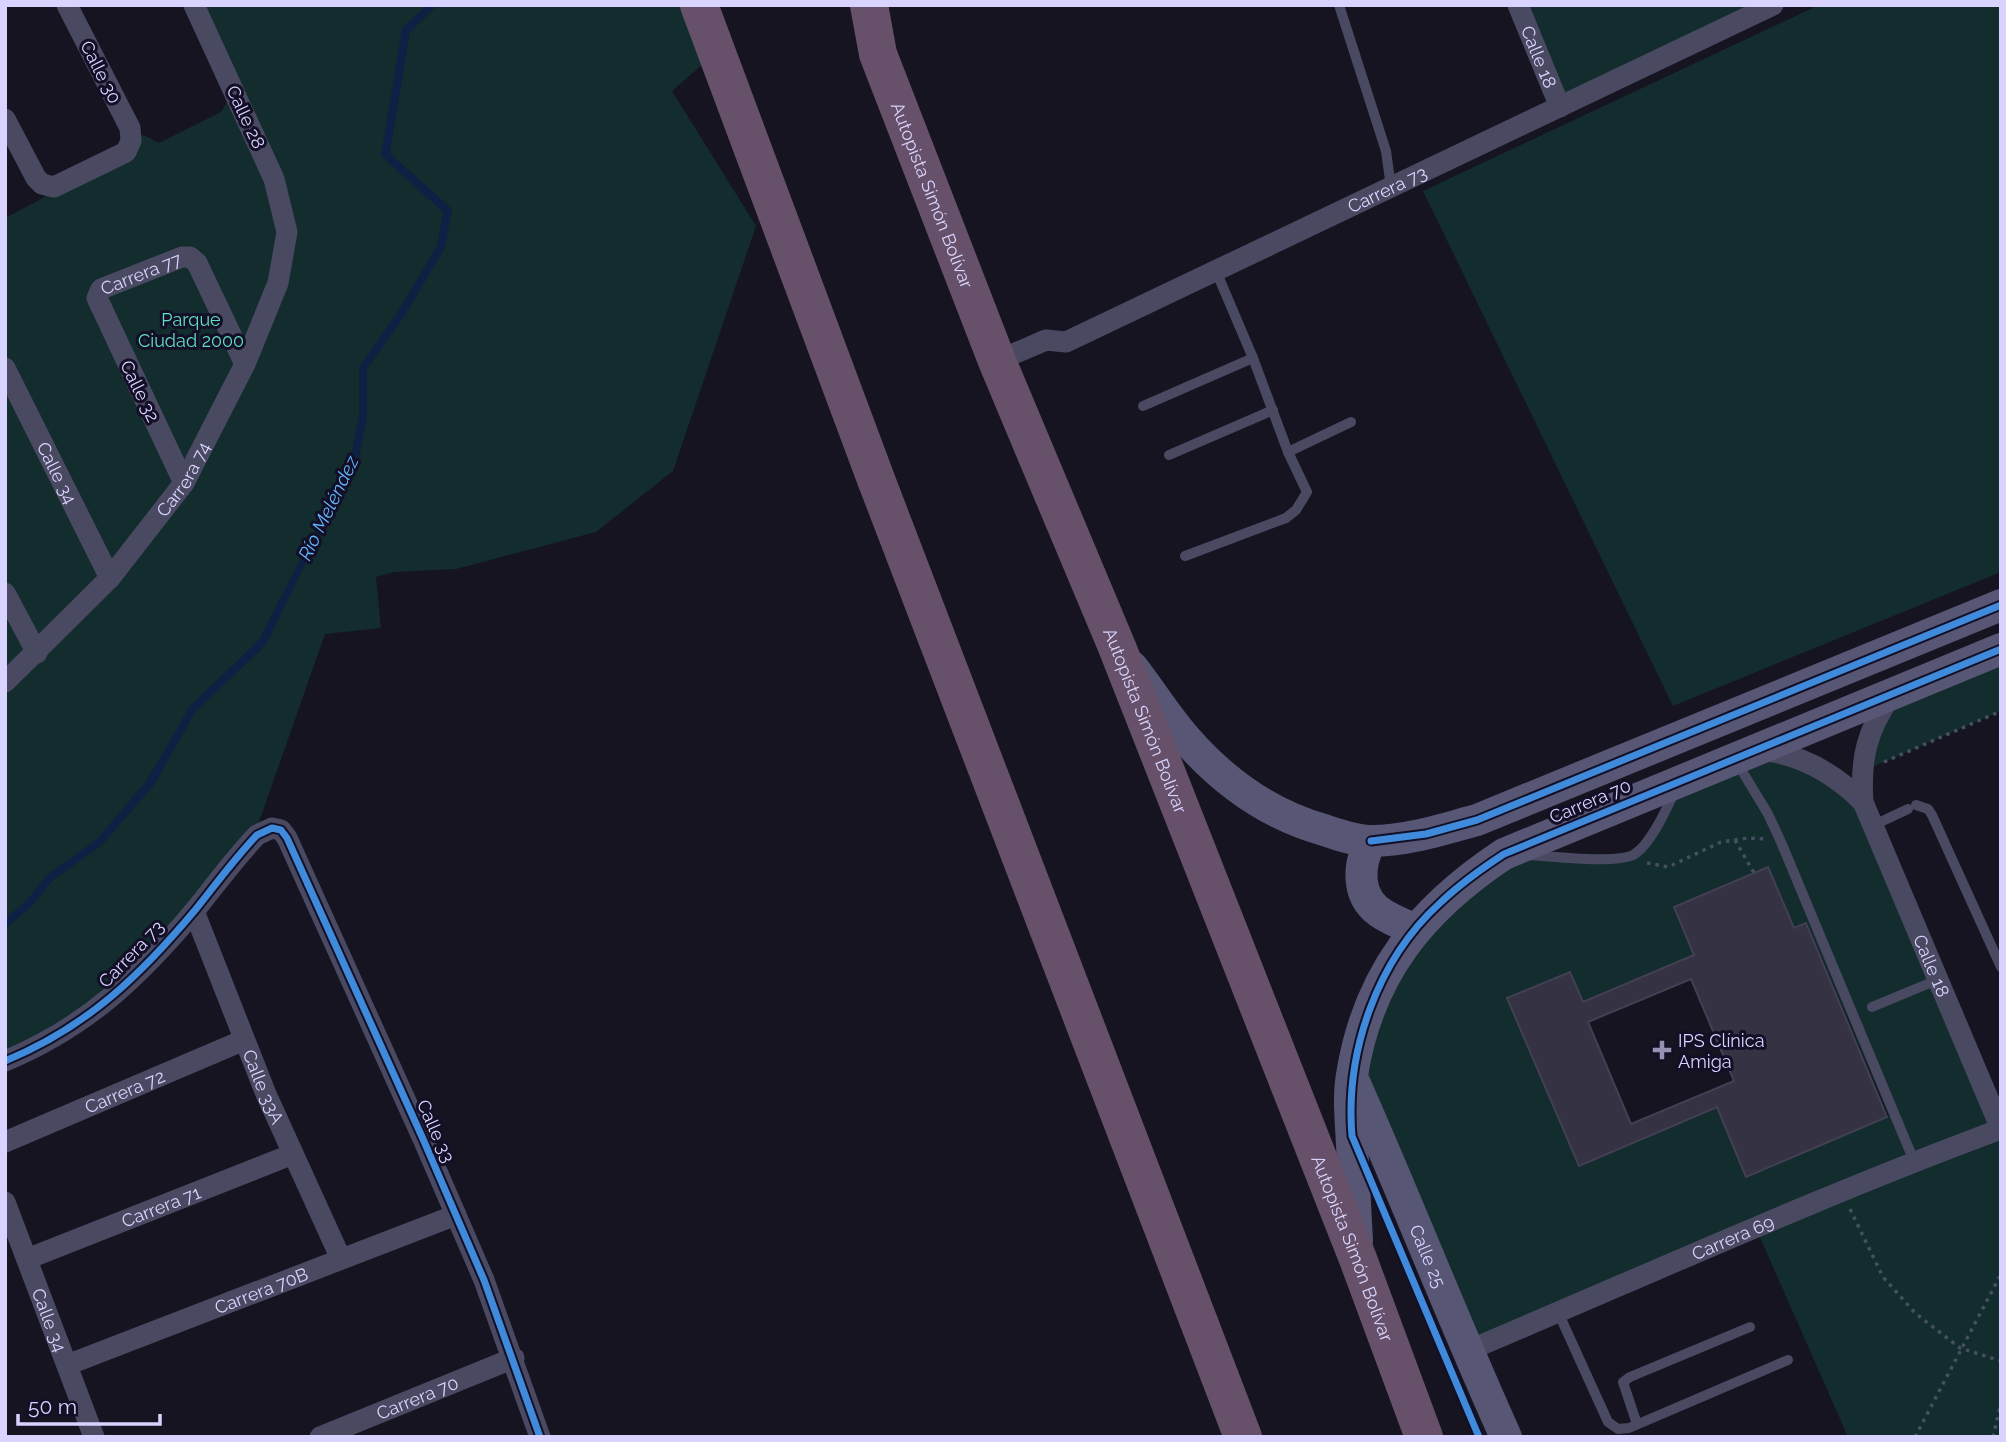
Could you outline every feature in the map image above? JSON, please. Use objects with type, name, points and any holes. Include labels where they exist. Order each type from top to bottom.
[{"type":"highway","points":[[699,5],[877,482],[1243,1437]]},
{"type":"highway","points":[[712,5],[717,52]]},
{"type":"highway","name":"Autopista Simón Bolívar","points":[[870,12],[878,54],[997,361],[1117,647],[1358,1259],[1424,1437]]},
{"type":"street","name":"Calle 30","points":[[5,119],[36,178],[42,184],[54,187],[126,152],[131,141],[130,128],[67,5]]},
{"type":"street","name":"Calle 28","points":[[194,5],[274,179],[287,232]]},
{"type":"street","name":"Calle 18","points":[[1518,5],[1560,107]]},
{"type":"street","name":"Carrera 73","points":[[997,361],[1046,340],[1066,342],[1773,5]]},
{"type":"street","name":"Carrera 74","points":[[5,682],[110,578],[184,484],[244,364],[278,283],[287,232]]},
{"type":"street","name":"Carrera 77","points":[[97,298],[101,289],[182,257],[190,257],[197,263],[244,364]]},
{"type":"street","name":"Calle 32","points":[[97,298],[184,484]]},
{"type":"street","name":"Calle 34","points":[[5,368],[110,578]]},
{"type":"street","points":[[5,593],[37,653]]},
{"type":"street","name":"Carrera 70","points":[[1117,647],[1185,739],[1216,771],[1239,789],[1288,817],[1333,833],[1371,841],[1426,834],[1477,820],[2001,605]]},
{"type":"street","name":"Carrera 70","points":[[1358,1259],[1350,1112],[1352,1076],[1364,1023],[1386,974],[1415,930],[1438,904],[1471,876],[1504,854],[2001,649]]},
{"type":"street","name":"Calle 18","points":[[1892,694],[1871,731],[1861,772],[1863,802],[2001,1129]]},
{"type":"street","name":"Calle 18","points":[[1746,754],[1781,752],[1805,761],[1836,778],[1863,802]]},
{"type":"street","name":"Carrera 73","points":[[5,1061],[68,1029],[108,1001],[194,911],[254,839],[267,829],[277,828],[285,834],[290,845]]},
{"type":"street","points":[[1371,841],[1363,855],[1360,872],[1362,888],[1370,903],[1382,914],[1415,930]]},
{"type":"street","name":"Calle 33","points":[[290,845],[456,1214],[514,1359],[540,1437]]},
{"type":"street","name":"Calle 33A","points":[[194,911],[244,1040],[341,1259]]},
{"type":"street","name":"Carrera 72","points":[[5,1142],[244,1040]]},
{"type":"street","name":"Calle 25","points":[[1352,1076],[1506,1437]]},
{"type":"street","name":"Carrera 69","points":[[1468,1351],[1743,1231],[1914,1161],[2001,1129]]},
{"type":"street","name":"Carrera 71","points":[[27,1259],[293,1154]]},
{"type":"street","name":"Calle 34","points":[[5,1202],[94,1437]]},
{"type":"street","name":"Carrera 70B","points":[[67,1365],[456,1214]]},
{"type":"street","name":"Carrera 70","points":[[320,1437],[514,1359]]},
{"type":"lane","points":[[1339,5],[1386,151],[1391,187]]},
{"type":"lane","points":[[1185,556],[1286,518],[1296,510],[1307,492],[1288,452],[1253,358],[1216,271]]},
{"type":"lane","points":[[1143,406],[1253,358]]},
{"type":"lane","points":[[1169,455],[1273,410]]},
{"type":"lane","points":[[1288,452],[1351,422]]},
{"type":"lane","points":[[1746,754],[1768,814],[1914,1161]]},
{"type":"lane","points":[[1504,854],[1619,859],[1634,854],[1647,842],[1679,781]]},
{"type":"lane","points":[[1872,826],[1912,807],[1928,809],[2001,967]]},
{"type":"lane","points":[[1872,1007],[1937,980]]},
{"type":"lane","points":[[1558,1312],[1608,1422],[1618,1429],[1637,1424],[1788,1360]]},
{"type":"lane","points":[[1637,1424],[1623,1382],[1750,1327]]},
{"type":"path","points":[[1861,772],[2001,711]]},
{"type":"path","points":[[1735,840],[1754,873]]},
{"type":"path","points":[[1634,854],[1642,862],[1668,867],[1699,850],[1735,840],[1781,842]]},
{"type":"path","points":[[1847,1204],[1883,1278],[1916,1313],[1960,1348],[2001,1361]]},
{"type":"path","points":[[1915,1437],[2001,1275]]},
{"type":"path","points":[[1993,1437],[2001,1403]]},
{"type":"green space","name":"Parque Ciudad 2000","points":[[194,5],[699,5],[717,52],[672,91],[756,226],[673,471],[596,532],[456,569],[394,572],[376,577],[381,628],[325,634],[253,839],[125,985],[5,1061],[5,218],[43,198],[54,187],[143,135],[159,143],[221,112],[234,91]]},
{"type":"green space","points":[[1518,5],[1773,5],[1560,107]]},
{"type":"green space","points":[[1819,5],[2001,5],[2001,572],[1673,706],[1423,191]]},
{"type":"green space","points":[[2001,649],[2001,711],[1861,772],[1880,711]]},
{"type":"green space","name":"IPS Clínica Amiga","points":[[1758,749],[1846,785],[2001,1129],[2001,1437],[1848,1437],[1755,1226],[1466,1348],[1352,1076],[1386,974],[1504,854],[1634,854],[1672,797]],"holes":[[[1768,867],[1794,928],[1807,923],[1889,1116],[1747,1177],[1717,1107],[1579,1166],[1508,998],[1569,972],[1583,1002],[1694,955],[1674,907]]]},
{"type":"water","name":"Río Meléndez","points":[[427,5],[438,5],[410,32],[390,153],[452,209],[445,248],[404,317],[367,369],[367,417],[358,464],[266,645],[196,711],[154,785],[102,845],[51,882],[33,905],[5,929],[5,919],[27,900],[46,876],[97,839],[147,780],[190,706],[259,640],[350,461],[359,416],[359,367],[397,313],[437,246],[443,212],[381,156],[402,28]]},
{"type":"building","points":[[1768,867],[1794,928],[1806,923],[1887,1117],[1746,1177],[1717,1107],[1579,1166],[1507,998],[1570,972],[1583,1002],[1694,955],[1674,907]],"holes":[[[1691,979],[1734,1081],[1631,1124],[1588,1022]]]},
{"type":"cycle path","points":[[1371,841],[1426,834],[1477,820],[2001,605]]},
{"type":"cycle path","points":[[1479,1437],[1352,1136],[1351,1104],[1360,1040],[1370,1009],[1399,952],[1418,926],[1440,903],[1504,854],[2001,649]]},
{"type":"cycle path","points":[[5,1061],[87,1016],[133,978],[196,909],[257,835],[272,828],[281,830],[287,838],[423,1139],[484,1280],[540,1437]]},
{"type":"place","name":"IPS Clínica Amiga","points":[[1662,1050]]}]
